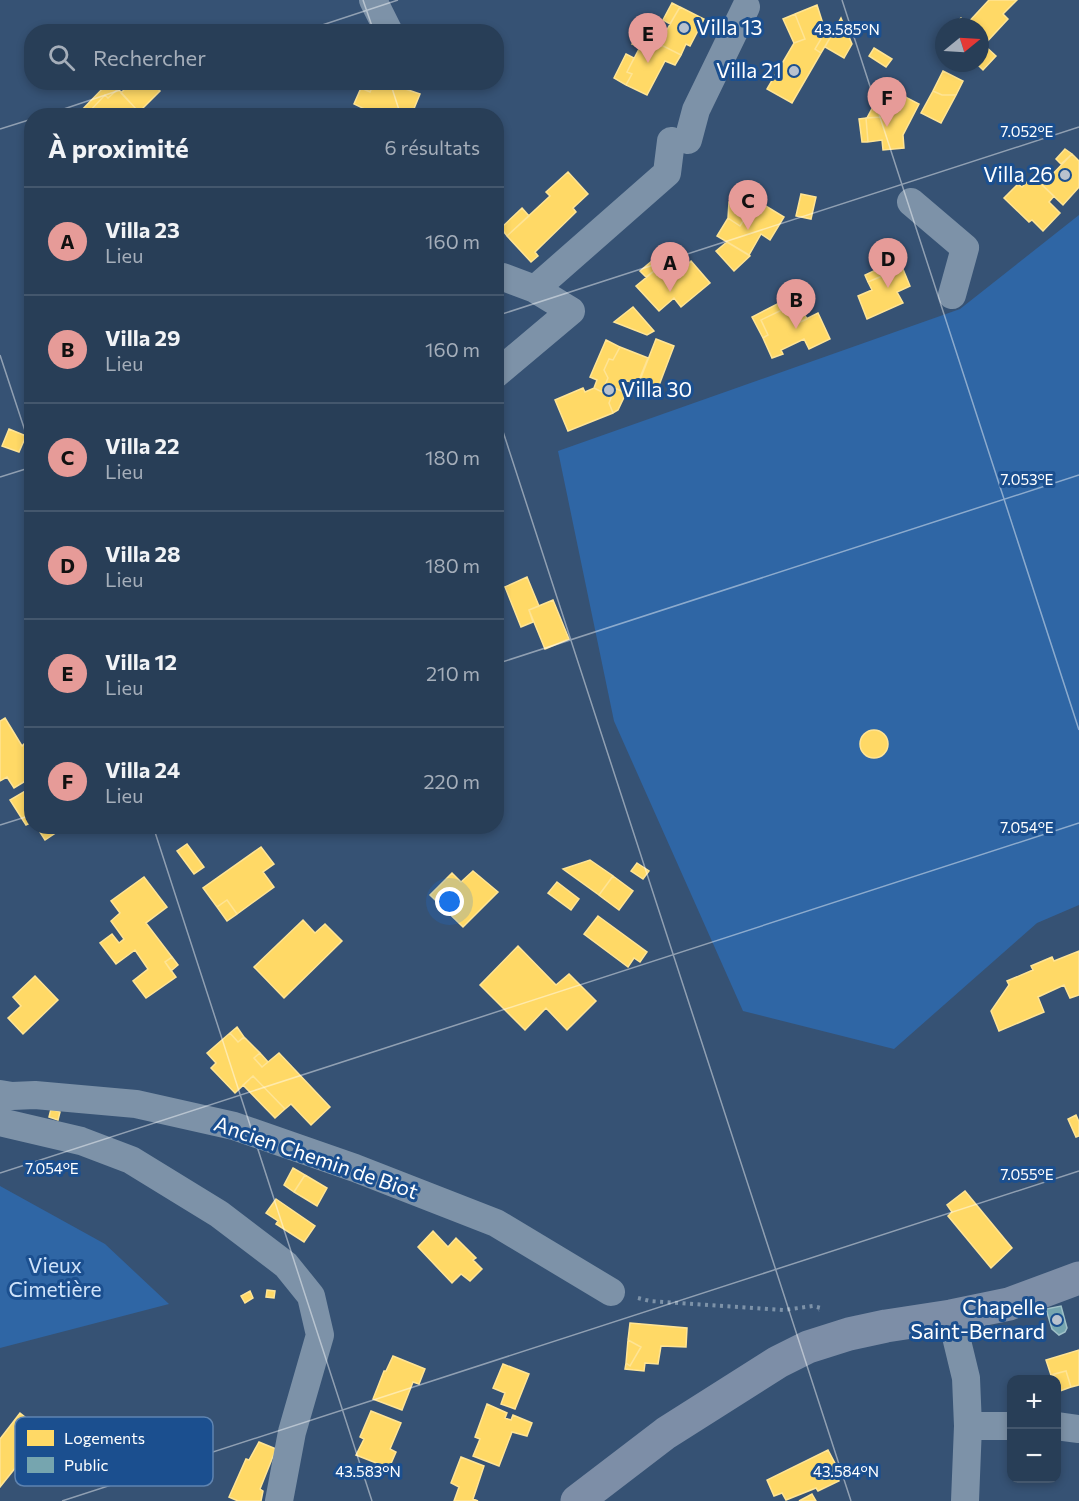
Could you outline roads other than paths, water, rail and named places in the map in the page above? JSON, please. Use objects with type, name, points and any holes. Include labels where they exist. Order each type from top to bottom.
[{"type":"main road","points":[[577,1501],[666,1433],[778,1362],[808,1347],[849,1334],[886,1326],[1009,1304],[1079,1278]]},
{"type":"street","points":[[373,0],[385,24]]},
{"type":"street","points":[[535,289],[667,173],[680,141],[746,7]]},
{"type":"street","points":[[910,202],[965,248],[952,295]]},
{"type":"street","points":[[504,277],[535,289],[571,311],[504,367]]},
{"type":"street","name":"Ancien Chemin de Biot","points":[[0,1094],[136,1104],[234,1126],[355,1168],[496,1223],[611,1292]]},
{"type":"street","points":[[0,1122],[81,1141],[131,1160],[219,1214],[286,1265],[311,1296],[320,1335],[292,1432],[279,1501]]},
{"type":"street","points":[[951,1316],[966,1378],[968,1426],[964,1501]]},
{"type":"street","points":[[968,1426],[1007,1426]]},
{"type":"street","points":[[1061,1427],[1079,1429]]},
{"type":"place","name":"Villa 13","points":[[684,28]]},
{"type":"place","name":"Villa 12","points":[[648,63]]},
{"type":"place","name":"Villa 21","points":[[794,71]]},
{"type":"place","name":"Villa 24","points":[[887,127]]},
{"type":"place","name":"Villa 26","points":[[1065,175]]},
{"type":"place","name":"Villa 22","points":[[748,230]]},
{"type":"place","name":"Villa 28","points":[[888,288]]},
{"type":"place","name":"Villa 23","points":[[670,292]]},
{"type":"place","name":"Villa 29","points":[[796,329]]},
{"type":"place","name":"Villa 30","points":[[609,390]]},
{"type":"place","name":"Chapelle Saint-Bernard","points":[[1057,1320]]},
{"type":"park label","name":"Vieux Cimetière","points":[[55,1278]]}]
